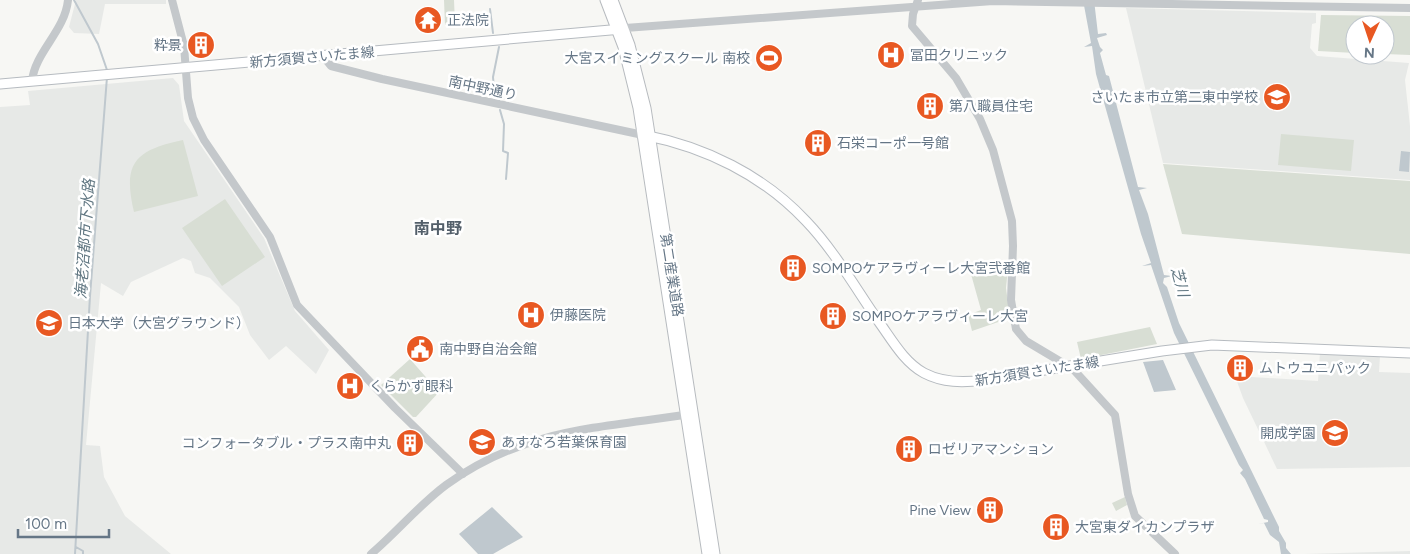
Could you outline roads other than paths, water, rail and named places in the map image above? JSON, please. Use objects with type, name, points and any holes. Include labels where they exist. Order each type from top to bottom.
[{"type":"main road","name":"第二産業道路","points":[[605,0],[621,29]]},
{"type":"main road","name":"第二産業道路","points":[[613,0],[647,136],[689,414],[707,554]]},
{"type":"main road","name":"新方須賀さいたま線","points":[[0,84],[621,29]]},
{"type":"main road","name":"新方須賀さいたま線","points":[[647,136],[683,145],[716,158],[762,183],[783,199],[816,232],[903,355],[922,372],[944,380],[973,382],[1162,351],[1207,346],[1410,353]]},
{"type":"main road","name":"第二産業道路","points":[[689,414],[715,554]]},
{"type":"street","points":[[32,82],[35,70],[64,18],[68,0]]},
{"type":"street","points":[[172,0],[183,40],[190,108],[198,129],[270,236],[297,305],[376,388],[463,474]]},
{"type":"street","points":[[621,29],[917,3],[992,1],[1410,8]]},
{"type":"street","points":[[917,3],[911,21],[914,31],[947,65],[968,97],[983,125],[999,168],[1014,237],[1011,300],[1016,329],[1026,341],[1073,369],[1115,415],[1128,494],[1134,516],[1175,554]]},
{"type":"street","name":"南中野通り","points":[[323,56],[330,66],[647,136]]},
{"type":"street","points":[[371,554],[425,502],[463,474],[503,452],[547,436],[590,427],[689,414]]},
{"type":"waterway","name":"海老沼都市下水路","points":[[74,0],[98,44],[107,70]]},
{"type":"waterway","points":[[490,9],[493,33]]},
{"type":"waterway","points":[[494,89],[493,77],[499,47]]},
{"type":"waterway","name":"海老沼都市下水路","points":[[75,554],[90,296],[107,77]]},
{"type":"waterway","points":[[500,110],[504,124],[503,151],[508,153],[506,179]]},
{"type":"waterway","points":[[76,547],[83,551],[83,554]]},
{"type":"place","name":"正法院","points":[[428,20]]},
{"type":"place","name":"粋景","points":[[201,45]]},
{"type":"place","name":"冨田クリニック","points":[[891,55]]},
{"type":"place","name":"大宮スイミングスクール 南校","points":[[769,58]]},
{"type":"place","name":"さいたま市立第二東中学校","points":[[1277,97]]},
{"type":"place","name":"第八職員住宅","points":[[930,106]]},
{"type":"place","name":"石栄コーポ一号館","points":[[818,143]]},
{"type":"place","name":"SOMPOケアラヴィーレ大宮弐番館","points":[[793,268]]},
{"type":"place","name":"伊藤医院","points":[[531,315]]},
{"type":"place","name":"SOMPOケアラヴィーレ大宮","points":[[833,316]]},
{"type":"place","name":"日本大学（大宮グラウンド）","points":[[49,323]]},
{"type":"place","name":"南中野自治会館","points":[[420,349]]},
{"type":"place","name":"ムトウユニパック","points":[[1240,368]]},
{"type":"place","name":"くらかず眼科","points":[[350,386]]},
{"type":"place","name":"開成学園","points":[[1335,433]]},
{"type":"place","name":"あすなろ若葉保育園","points":[[482,442]]},
{"type":"place","name":"コンフォータブル・プラス南中丸","points":[[410,443]]},
{"type":"place","name":"ロゼリアマンション","points":[[909,449]]},
{"type":"place","name":"Pine View","points":[[990,510]]},
{"type":"place","name":"大宮東ダイカンプラザ","points":[[1056,527]]},
{"type":"district","name":"南中野","points":[[438,228]]},
{"type":"water label","name":"芝川","points":[[1180,282]]}]
